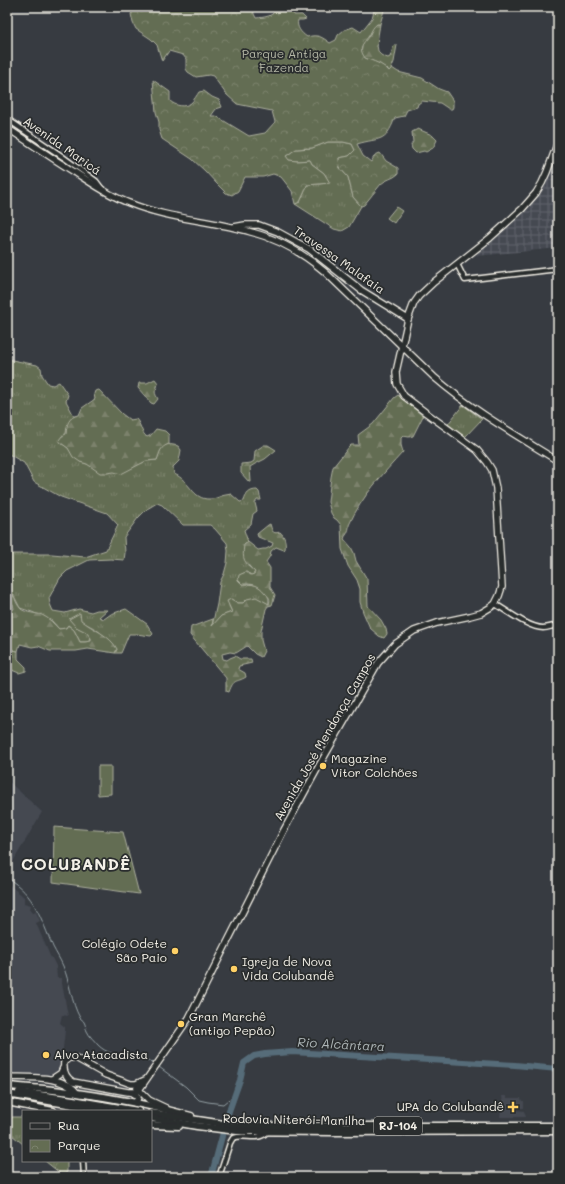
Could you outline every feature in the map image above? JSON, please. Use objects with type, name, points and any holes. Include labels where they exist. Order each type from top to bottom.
[{"type":"highway","points":[[7,1086],[77,1093],[120,1100],[170,1110],[212,1125]]},
{"type":"highway","points":[[7,1090],[73,1103]]},
{"type":"highway","points":[[7,1094],[129,1110]]},
{"type":"highway","points":[[7,1102],[47,1110]]},
{"type":"highway","points":[[78,1110],[82,1103]]},
{"type":"highway","points":[[101,1107],[107,1110]]},
{"type":"highway","name":"Rodovia Niterói-Manilha","points":[[152,1113],[212,1125],[236,1132],[558,1131]]},
{"type":"highway","name":"Rodovia Niterói-Manilha","points":[[152,1118],[197,1126],[212,1125]]},
{"type":"highway","points":[[152,1125],[197,1126]]},
{"type":"highway","name":"Rodovia Niterói-Manilha","points":[[236,1132],[558,1126]]},
{"type":"main road","points":[[7,128],[104,191],[123,201],[153,211],[250,231],[294,250],[325,272],[434,377],[452,392],[503,427],[558,461]]},
{"type":"main road","points":[[495,604],[500,596],[502,587],[496,488],[492,470],[477,450],[419,408],[402,393],[397,384],[396,375],[401,345],[414,303],[419,296],[434,282],[490,238],[530,201],[542,183],[558,142]]},
{"type":"main road","name":"Travessa Malafaia","points":[[232,227],[253,224],[268,227],[278,232],[309,249],[361,290],[408,319]]},
{"type":"main road","name":"Avenida José Mendonça Campos","points":[[139,1090],[189,1018],[291,817],[378,663],[395,644],[414,631],[437,623],[476,614],[495,604]]},
{"type":"main road","points":[[52,1079],[61,1073],[65,1060],[76,1058],[106,1075],[131,1084],[149,1100],[170,1110]]},
{"type":"main road","points":[[63,1068],[70,1080],[73,1082],[132,1093],[138,1097],[138,1100],[135,1103]]},
{"type":"main road","points":[[7,1077],[52,1079],[64,1083],[77,1093],[82,1103],[88,1110],[94,1100],[100,1097]]},
{"type":"main road","points":[[131,1084],[136,1084],[145,1080]]},
{"type":"main road","points":[[77,1093],[80,1087],[84,1084]]},
{"type":"main road","points":[[131,1084],[134,1088],[132,1093]]},
{"type":"main road","points":[[132,1093],[139,1090]]},
{"type":"street","name":"Avenida Maricá","points":[[7,119],[96,181],[104,191]]},
{"type":"street","points":[[457,264],[465,280],[558,268]]},
{"type":"street","points":[[495,604],[520,619],[536,626],[543,628],[558,625]]},
{"type":"street","points":[[219,1177],[230,1143],[236,1132]]},
{"type":"street","points":[[83,1162],[84,1177]]},
{"type":"shaded area","points":[[552,169],[558,176],[558,248],[477,256],[478,250],[519,215],[539,194]]},
{"type":"shaded area","points":[[7,780],[42,812],[7,872]]},
{"type":"shaded area","points":[[7,883],[24,897],[24,903],[31,905],[30,909],[33,913],[36,912],[40,921],[36,923],[56,966],[57,978],[61,978],[68,1016],[62,1015],[60,1023],[65,1027],[61,1065],[57,1072],[50,1075],[7,1073]]},
{"type":"shaded area","name":"UPA do Colubandê","points":[[502,1096],[507,1096],[507,1098],[521,1098],[522,1101],[524,1101],[524,1108],[516,1108],[516,1110],[524,1111],[526,1117],[500,1117],[501,1105],[503,1104]]},
{"type":"green space","name":"Parque Antiga Fazenda","points":[[147,7],[253,7],[256,18],[271,15],[277,7],[292,7],[294,15],[302,15],[306,19],[298,20],[298,27],[303,34],[307,37],[320,37],[330,43],[336,40],[338,35],[344,30],[353,27],[361,32],[372,18],[375,7],[385,7],[380,24],[374,26],[362,45],[361,48],[365,58],[381,65],[389,71],[392,68],[398,72],[422,78],[439,89],[447,92],[453,101],[453,107],[452,109],[449,109],[440,103],[422,101],[417,107],[407,110],[404,116],[395,118],[385,136],[376,140],[357,144],[363,156],[371,162],[375,155],[380,153],[386,161],[398,168],[398,174],[381,184],[364,205],[361,206],[353,197],[348,177],[340,168],[339,158],[349,156],[355,150],[352,144],[343,142],[328,142],[312,148],[296,149],[286,156],[289,160],[310,160],[312,164],[324,173],[330,183],[307,185],[300,202],[295,204],[292,191],[281,177],[273,174],[263,177],[245,177],[238,191],[232,195],[226,193],[192,159],[162,139],[156,112],[153,80],[170,92],[170,101],[180,106],[186,106],[191,103],[199,92],[204,91],[219,100],[222,107],[216,109],[211,116],[216,116],[249,136],[265,133],[275,122],[272,111],[237,104],[226,94],[213,76],[209,75],[196,77],[188,72],[186,69],[186,59],[183,55],[169,51],[162,61],[157,45],[136,29],[133,23],[131,14],[135,8],[141,12],[146,11]]},
{"type":"green space","points":[[380,24],[377,43],[380,54],[388,58],[390,57],[394,45],[397,45],[394,62],[390,71],[365,58],[361,53],[363,42],[369,36],[373,26]]},
{"type":"green space","points":[[418,129],[432,135],[437,140],[433,148],[426,152],[416,153],[412,149],[412,132]]},
{"type":"green space","points":[[328,142],[343,142],[352,144],[355,150],[349,156],[339,158],[340,168],[348,177],[353,197],[361,206],[349,227],[342,231],[334,229],[295,204],[300,202],[307,185],[329,183],[324,173],[312,164],[310,160],[288,160],[286,156],[296,149],[312,148]]},
{"type":"green space","points":[[396,207],[402,211],[394,223],[387,218]]},
{"type":"green space","points":[[7,359],[37,365],[41,368],[42,375],[48,384],[53,385],[59,382],[68,395],[66,401],[74,416],[69,422],[66,434],[61,443],[68,448],[80,462],[107,473],[147,461],[157,460],[163,446],[173,445],[178,446],[181,450],[179,461],[173,467],[174,474],[184,481],[199,496],[211,499],[231,494],[240,502],[244,501],[247,494],[257,490],[261,500],[257,500],[255,503],[257,511],[253,514],[251,524],[244,530],[248,542],[244,545],[248,566],[255,572],[251,575],[246,572],[240,575],[238,580],[242,584],[258,586],[261,588],[269,598],[268,604],[252,598],[243,603],[238,603],[231,599],[229,606],[232,612],[221,616],[212,626],[220,582],[227,563],[227,543],[210,525],[183,525],[162,505],[157,503],[147,509],[138,518],[124,537],[124,560],[89,560],[67,571],[60,578],[49,598],[53,611],[65,613],[79,609],[91,612],[97,610],[107,610],[99,617],[104,619],[111,614],[126,609],[147,624],[153,634],[151,636],[129,634],[121,653],[115,653],[117,649],[105,637],[96,629],[81,620],[76,627],[86,632],[91,641],[80,642],[74,630],[68,625],[66,628],[59,629],[52,621],[20,608],[13,594],[7,588],[7,554],[52,554],[85,557],[106,550],[118,525],[107,513],[61,497],[34,482],[24,463],[7,453]]},
{"type":"green space","points":[[155,379],[158,383],[155,392],[158,399],[154,404],[151,403],[138,388],[139,383],[147,383]]},
{"type":"green space","points":[[99,390],[122,414],[130,420],[136,419],[143,433],[147,437],[156,429],[165,431],[169,435],[169,444],[162,448],[157,460],[146,461],[121,474],[114,472],[100,473],[73,457],[68,448],[61,443],[59,440],[66,434],[70,419],[79,415],[82,408],[95,399],[95,391]]},
{"type":"green space","points":[[398,395],[423,416],[413,436],[403,436],[401,438],[403,452],[366,495],[349,525],[348,532],[344,539],[351,547],[356,561],[367,579],[368,606],[381,620],[386,629],[387,634],[384,638],[379,636],[370,628],[363,612],[360,602],[360,589],[357,580],[348,566],[342,549],[341,525],[331,513],[328,502],[333,467],[351,445],[359,445],[358,435],[373,424]]},
{"type":"green space","points":[[463,405],[482,419],[465,437],[448,424]]},
{"type":"green space","points":[[264,445],[268,445],[276,450],[265,459],[250,467],[251,482],[249,482],[241,473],[241,464],[251,463],[254,461],[255,451]]},
{"type":"green space","points":[[270,524],[273,532],[280,532],[283,536],[285,540],[285,549],[276,547],[271,551],[266,562],[270,568],[270,587],[275,595],[272,605],[268,606],[266,609],[261,631],[261,640],[264,651],[261,657],[255,654],[247,646],[236,653],[230,652],[222,654],[223,659],[227,660],[235,656],[240,659],[251,659],[252,663],[239,666],[238,669],[245,673],[246,677],[234,683],[229,692],[226,691],[226,678],[190,635],[191,627],[213,619],[212,626],[221,616],[232,612],[227,601],[231,599],[238,603],[243,603],[247,599],[256,597],[269,604],[270,601],[268,596],[258,586],[252,584],[242,584],[238,580],[239,575],[246,572],[251,575],[255,572],[244,558],[244,545],[248,542],[258,550],[266,549],[272,546],[273,543],[258,537],[257,534]]},
{"type":"green space","points":[[7,588],[12,593],[21,609],[45,616],[59,629],[66,628],[68,625],[74,630],[80,642],[91,641],[91,638],[86,632],[76,627],[69,619],[80,613],[81,620],[106,636],[114,644],[117,649],[115,653],[88,649],[76,651],[50,651],[38,646],[32,647],[20,644],[18,651],[13,650],[7,644],[7,610],[14,609],[13,604],[7,600]]},
{"type":"green space","points":[[7,644],[12,650],[18,651],[18,659],[26,667],[26,671],[19,673],[7,668]]},
{"type":"green space","points":[[98,766],[111,766],[111,794],[98,795]]},
{"type":"green space","points":[[54,827],[123,832],[139,894],[53,882]]},
{"type":"green space","points":[[12,1117],[22,1117],[22,1143],[7,1131],[7,1123]]},
{"type":"green space","points":[[46,1162],[67,1162],[67,1172],[61,1174]]},
{"type":"waterway","points":[[7,878],[17,884],[31,899],[41,917],[53,947],[63,966],[77,1012],[85,1023],[86,1030],[91,1037],[104,1050],[111,1053],[141,1058],[155,1064]]},
{"type":"waterway","name":"Rio Alcântara","points":[[211,1177],[244,1063],[254,1056],[292,1052],[515,1065],[558,1069]]},
{"type":"waterway","points":[[159,1067],[186,1087],[199,1100],[223,1104],[234,1095]]},
{"type":"place","name":"Magazine Vitor Colchões","points":[[323,766]]},
{"type":"place","name":"Colégio Odete São Paio","points":[[175,951]]},
{"type":"place","name":"Igreja de Nova Vida Colubandê","points":[[234,969]]},
{"type":"place","name":"Gran Marchê (antigo Pepão)","points":[[181,1024]]},
{"type":"place","name":"Alvo Atacadista","points":[[46,1055]]},
{"type":"place","name":"UPA do Colubandê","points":[[513,1107]]},
{"type":"district","name":"COLUBANDÊ","points":[[76,864]]}]
